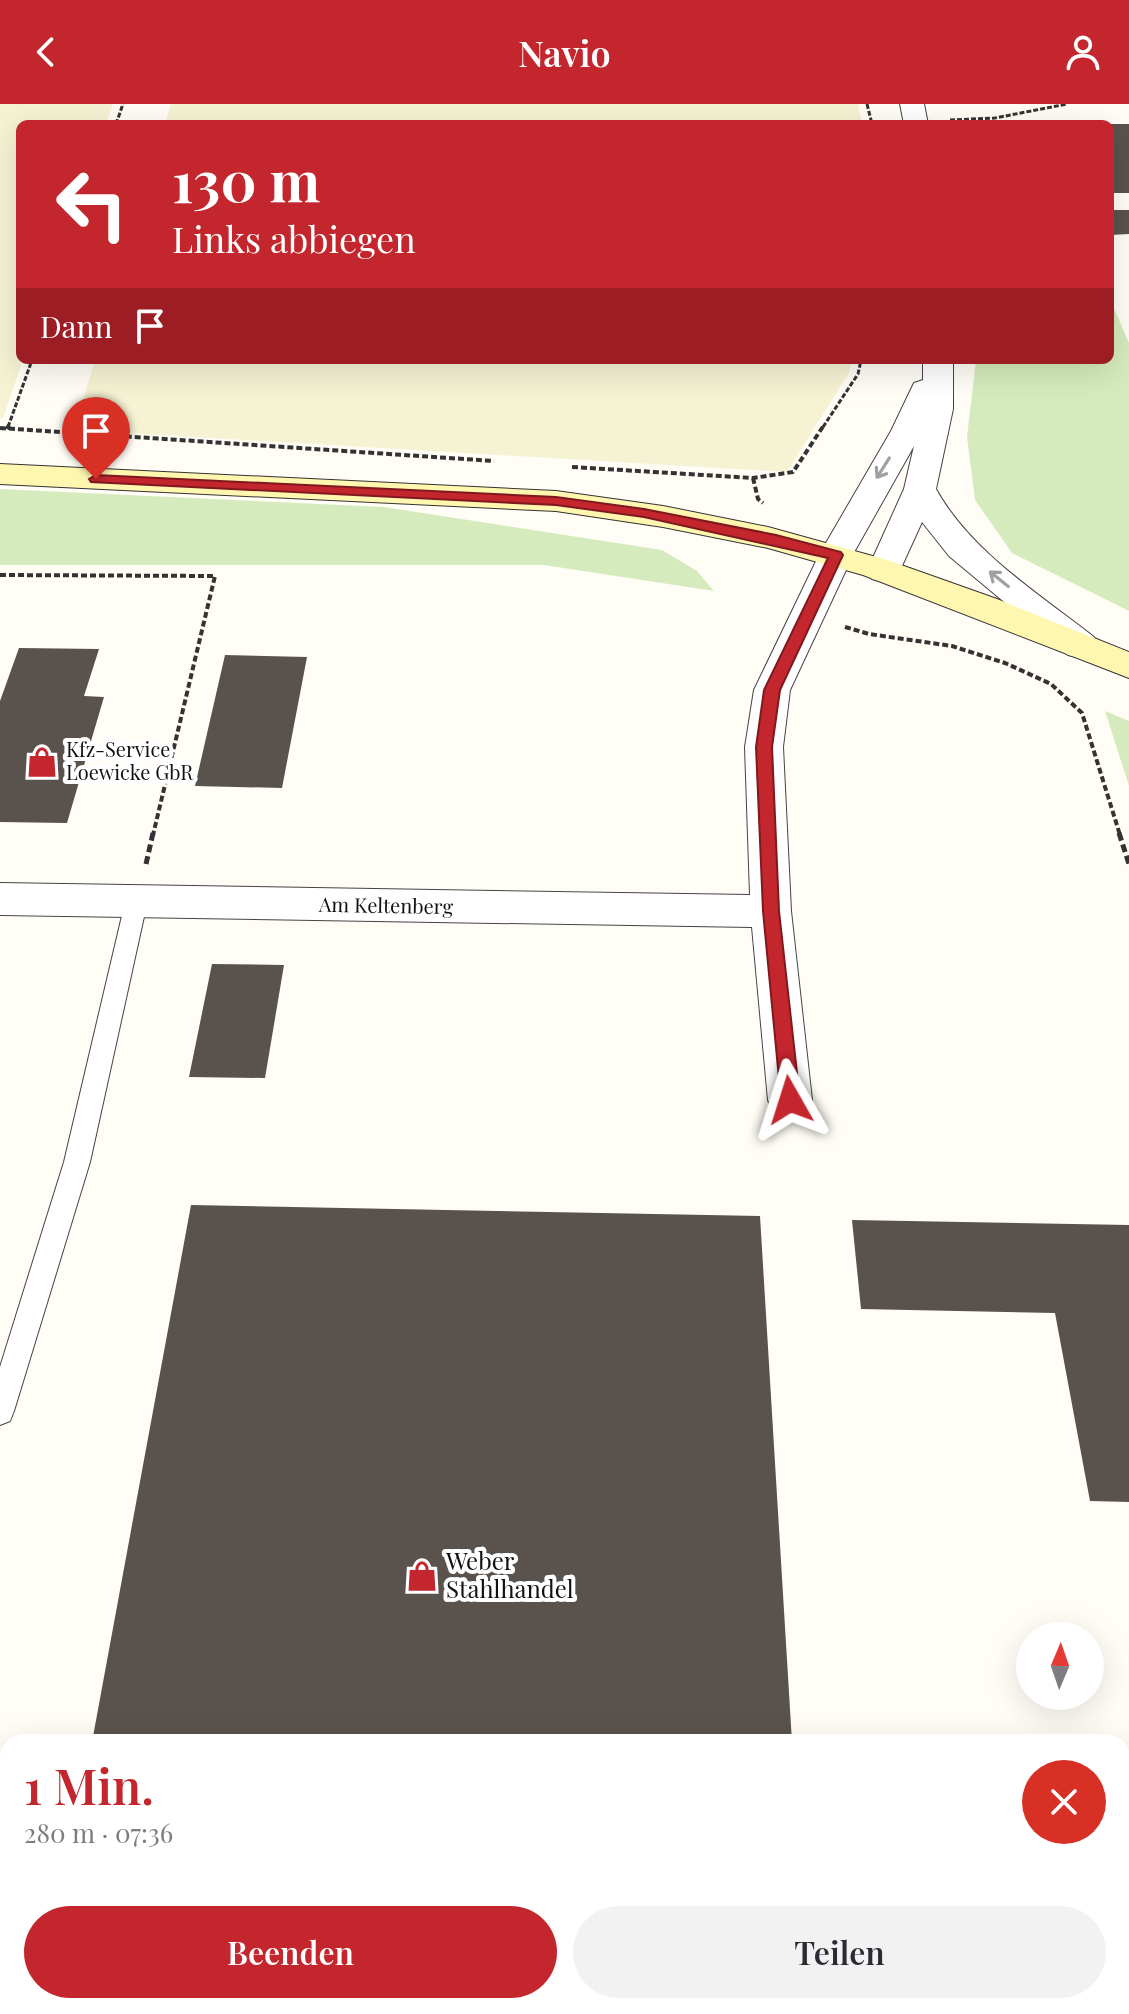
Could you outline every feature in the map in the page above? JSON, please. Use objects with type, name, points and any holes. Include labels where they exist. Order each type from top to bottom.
[{"type":"main road","points":[[0,474],[556,501],[658,516],[836,555],[1010,615],[1129,666]]},
{"type":"street","points":[[790,1100],[771,911],[764,747],[772,690],[855,514],[905,433],[935,364]]},
{"type":"street","points":[[884,571],[920,489],[938,409],[937,364]]},
{"type":"street","points":[[920,489],[938,522],[961,548],[1081,646]]},
{"type":"street","name":"Am Keltenberg","points":[[0,899],[771,911]]},
{"type":"lane","points":[[0,1411],[77,1162],[136,903]]},
{"type":"path","points":[[914,116],[995,118],[1067,104]]},
{"type":"path","points":[[7,429],[31,364]]},
{"type":"path","points":[[563,466],[753,478],[793,472],[858,374],[860,364]]},
{"type":"path","points":[[0,428],[499,462]]},
{"type":"path","points":[[0,575],[215,576],[136,903]]},
{"type":"path","points":[[810,615],[869,634],[952,646],[1005,663],[1051,684],[1082,713],[1129,864]]},
{"type":"shaded area","points":[[0,104],[113,104],[107,120],[16,120],[16,364],[22,364],[3,418],[0,418]]},
{"type":"shaded area","points":[[171,104],[858,104],[861,120],[166,120]]},
{"type":"shaded area","points":[[94,364],[851,364],[849,373],[787,472],[74,430]]},
{"type":"green space","points":[[1114,308],[1129,343],[1129,611],[1012,553],[975,500],[967,437],[976,364],[1114,364]]},
{"type":"green space","points":[[0,489],[384,507],[662,550],[697,571],[714,591],[544,565],[0,565]]},
{"type":"green space","points":[[1105,711],[1129,721],[1129,786]]},
{"type":"building","points":[[1114,124],[1129,124],[1129,193],[1114,193]]},
{"type":"building","points":[[1114,210],[1129,210],[1129,234],[1114,235]]},
{"type":"building","name":"Kfz-Service Loewicke GbR","points":[[19,648],[99,649],[84,696],[104,697],[67,823],[0,822],[0,701]]},
{"type":"building","points":[[225,655],[307,657],[282,788],[195,786]]},
{"type":"building","points":[[212,964],[284,965],[265,1078],[189,1077]]},
{"type":"building","points":[[191,1205],[760,1216],[792,1734],[93,1734]]},
{"type":"building","points":[[852,1220],[1129,1225],[1129,1502],[1090,1501],[1055,1313],[861,1309]]},
{"type":"place","name":"Kfz-Service Loewicke GbR","points":[[42,762]]},
{"type":"place","name":"Weber Stahlhandel","points":[[422,1576]]},
{"type":"route","points":[[96,479],[556,501],[644,513],[836,555],[772,690],[764,747],[771,911],[790,1100]]}]
